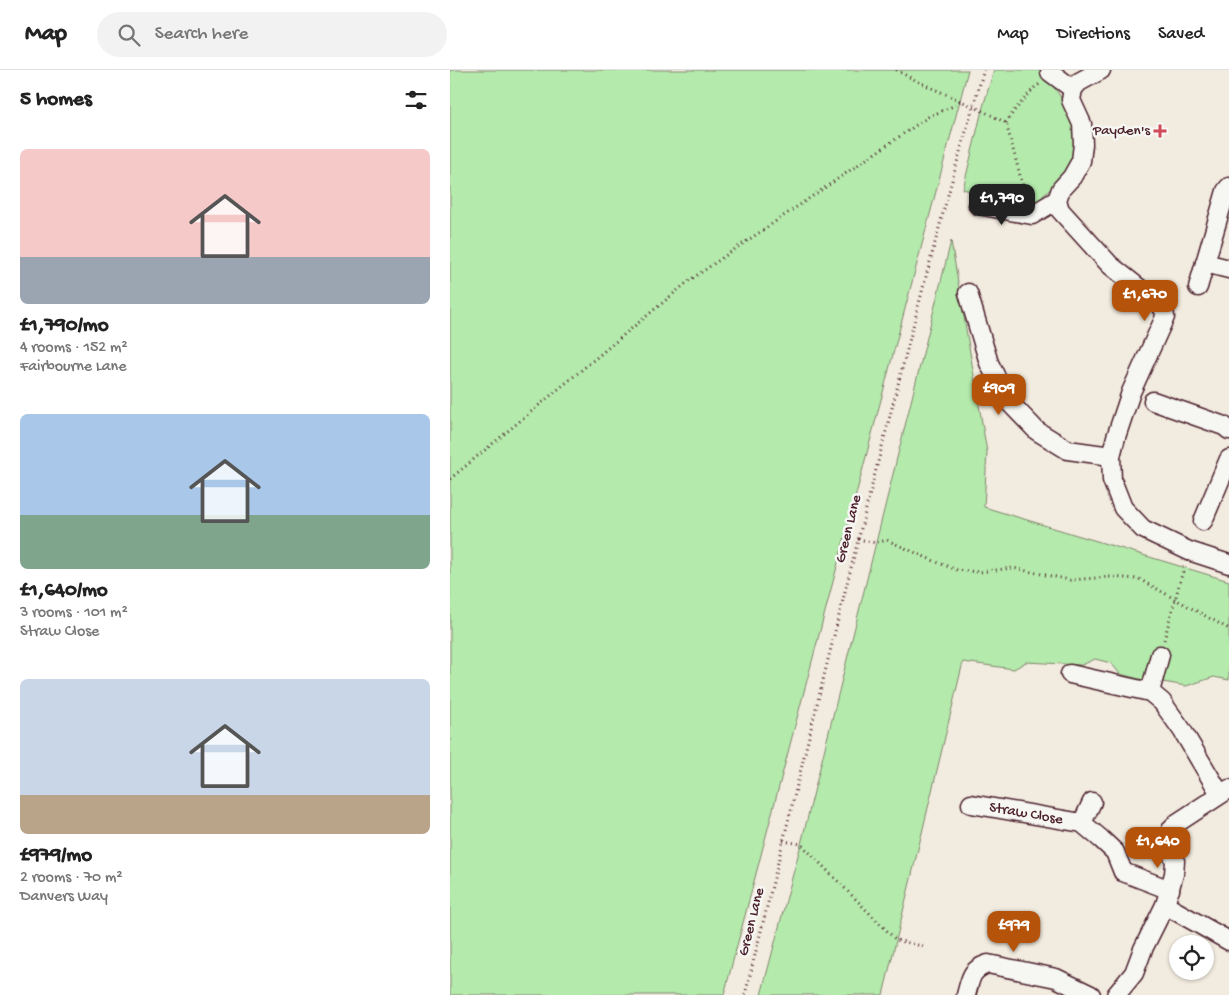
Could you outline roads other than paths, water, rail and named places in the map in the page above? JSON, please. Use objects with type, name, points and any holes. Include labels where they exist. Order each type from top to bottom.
[{"type":"street","points":[[1102,70],[1079,82],[1073,90],[1071,100],[1082,124],[1083,144],[1081,161],[1061,189],[1057,200],[1060,210],[1110,264],[1164,309],[1165,317],[1131,392],[1116,437],[1111,456],[1112,480],[1123,508],[1143,529],[1189,551],[1229,564]]},
{"type":"street","points":[[1052,73],[1073,90]]},
{"type":"street","points":[[1198,288],[1226,190],[1229,186]]},
{"type":"street","points":[[978,205],[1032,215],[1057,200]]},
{"type":"street","points":[[1205,263],[1229,269]]},
{"type":"street","points":[[968,293],[989,363],[1008,401],[1037,431],[1068,450],[1111,456]]},
{"type":"street","points":[[1153,401],[1224,426],[1229,430]]},
{"type":"street","points":[[1203,521],[1229,459]]},
{"type":"street","points":[[1150,692],[1160,656]]},
{"type":"street","points":[[1070,674],[1150,692],[1162,702],[1225,791],[1172,828],[1168,836],[1168,842],[1175,861],[1174,874],[1167,898],[1143,949],[1134,974],[1116,995]]},
{"type":"street","name":"Straw Close","points":[[1082,823],[1092,802]]},
{"type":"street","name":"Straw Close","points":[[971,804],[1082,823],[1115,852],[1123,872],[1167,898],[1229,941]]},
{"type":"street","points":[[966,995],[972,974],[979,967],[988,964],[1056,978],[1091,995]]},
{"type":"place","name":"Payden's","points":[[1160,131]]}]
